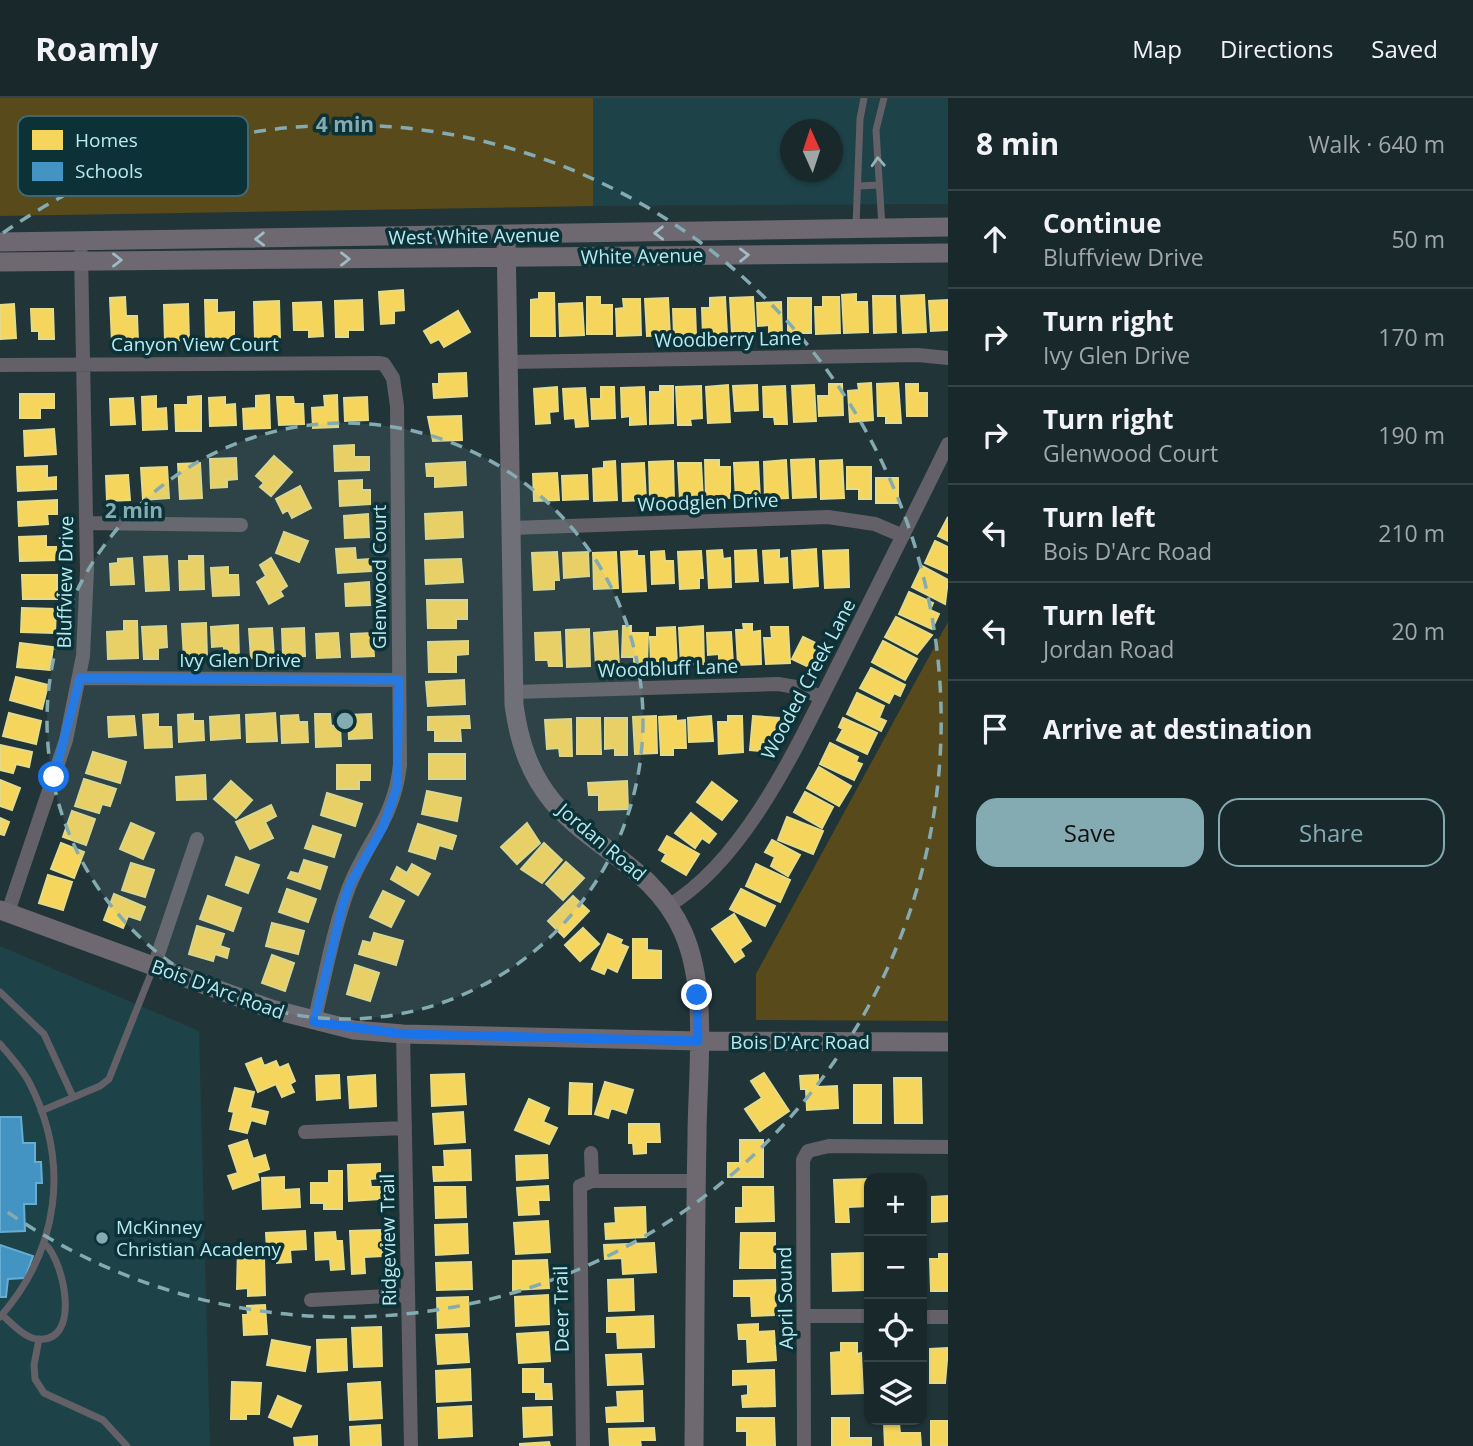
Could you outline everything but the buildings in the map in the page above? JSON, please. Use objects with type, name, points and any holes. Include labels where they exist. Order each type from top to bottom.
[{"type":"street","name":"West White Avenue","points":[[0,242],[81,251],[506,236],[948,227]]},
{"type":"street","name":"Jordan Road","points":[[506,236],[514,692],[517,729],[526,758],[540,784],[574,822],[649,882],[668,906],[684,934],[695,971],[698,1041],[694,1446]]},
{"type":"street","name":"White Avenue","points":[[0,262],[81,251],[506,257],[948,253]]},
{"type":"street","name":"Bluffview Drive","points":[[4,911],[66,740],[80,678],[85,615],[86,523],[81,251]]},
{"type":"street","name":"Woodberry Lane","points":[[508,362],[918,355],[948,358]]},
{"type":"street","name":"Canyon View Court","points":[[0,365],[378,363],[387,369]]},
{"type":"street","name":"Glenwood Court","points":[[314,1022],[347,894],[383,827],[397,787],[397,406],[393,378],[387,369]]},
{"type":"street","name":"Wooded Creek Lane","points":[[668,906],[693,891],[735,845],[783,769],[948,444]]},
{"type":"street","name":"Woodglen Drive","points":[[511,528],[828,517],[875,524],[903,536]]},
{"type":"street","points":[[86,523],[242,525]]},
{"type":"street","name":"Ivy Glen Drive","points":[[80,678],[399,680]]},
{"type":"street","name":"Woodbluff Lane","points":[[514,692],[778,684],[796,687],[821,697]]},
{"type":"street","points":[[154,966],[197,839]]},
{"type":"street","name":"Bois D'Arc Road","points":[[4,911],[271,1010],[314,1022],[403,1034],[698,1041],[948,1042]]},
{"type":"street","name":"Ridgeview Trail","points":[[403,1034],[411,1446]]},
{"type":"street","points":[[305,1132],[405,1128]]},
{"type":"street","name":"April Sound","points":[[804,1446],[806,1316],[802,1174],[808,1151],[829,1146],[948,1147]]},
{"type":"street","name":"Deer Trail","points":[[583,1446],[578,1193],[582,1183],[592,1181],[592,1153]]},
{"type":"street","points":[[592,1181],[696,1181]]},
{"type":"street","points":[[311,1300],[408,1295]]},
{"type":"street","points":[[806,1316],[864,1316]]},
{"type":"street","points":[[927,1317],[948,1317]]},
{"type":"lane","points":[[856,228],[860,119],[864,99],[882,102],[876,130],[882,228]]},
{"type":"lane","points":[[858,186],[879,185]]},
{"type":"lane","points":[[41,1111],[100,1086],[109,1079],[154,966]]},
{"type":"lane","points":[[0,992],[44,1034],[73,1097]]},
{"type":"lane","points":[[0,1044],[29,1081],[50,1133],[56,1181],[46,1244],[23,1292],[1,1316],[25,1335],[39,1339],[52,1336],[62,1328],[65,1314],[59,1265],[46,1244]]},
{"type":"lane","points":[[39,1339],[34,1365],[35,1378],[44,1393],[103,1420],[127,1446]]},
{"type":"shaded area","points":[[0,98],[593,98],[593,206],[0,216]]},
{"type":"shaded area","points":[[593,98],[948,98],[948,204],[593,206]]},
{"type":"shaded area","points":[[948,622],[948,1021],[756,1020],[756,974]]},
{"type":"shaded area","name":"McKinney Christian Academy","points":[[0,946],[199,1031],[210,1446],[0,1446]]},
{"type":"place","name":"McKinney Christian Academy","points":[[102,1238]]},
{"type":"route","points":[[54,777],[66,740],[80,678],[399,680],[400,765],[393,804],[350,884],[314,1022],[354,1030],[403,1034],[698,1041],[697,995]]}]
